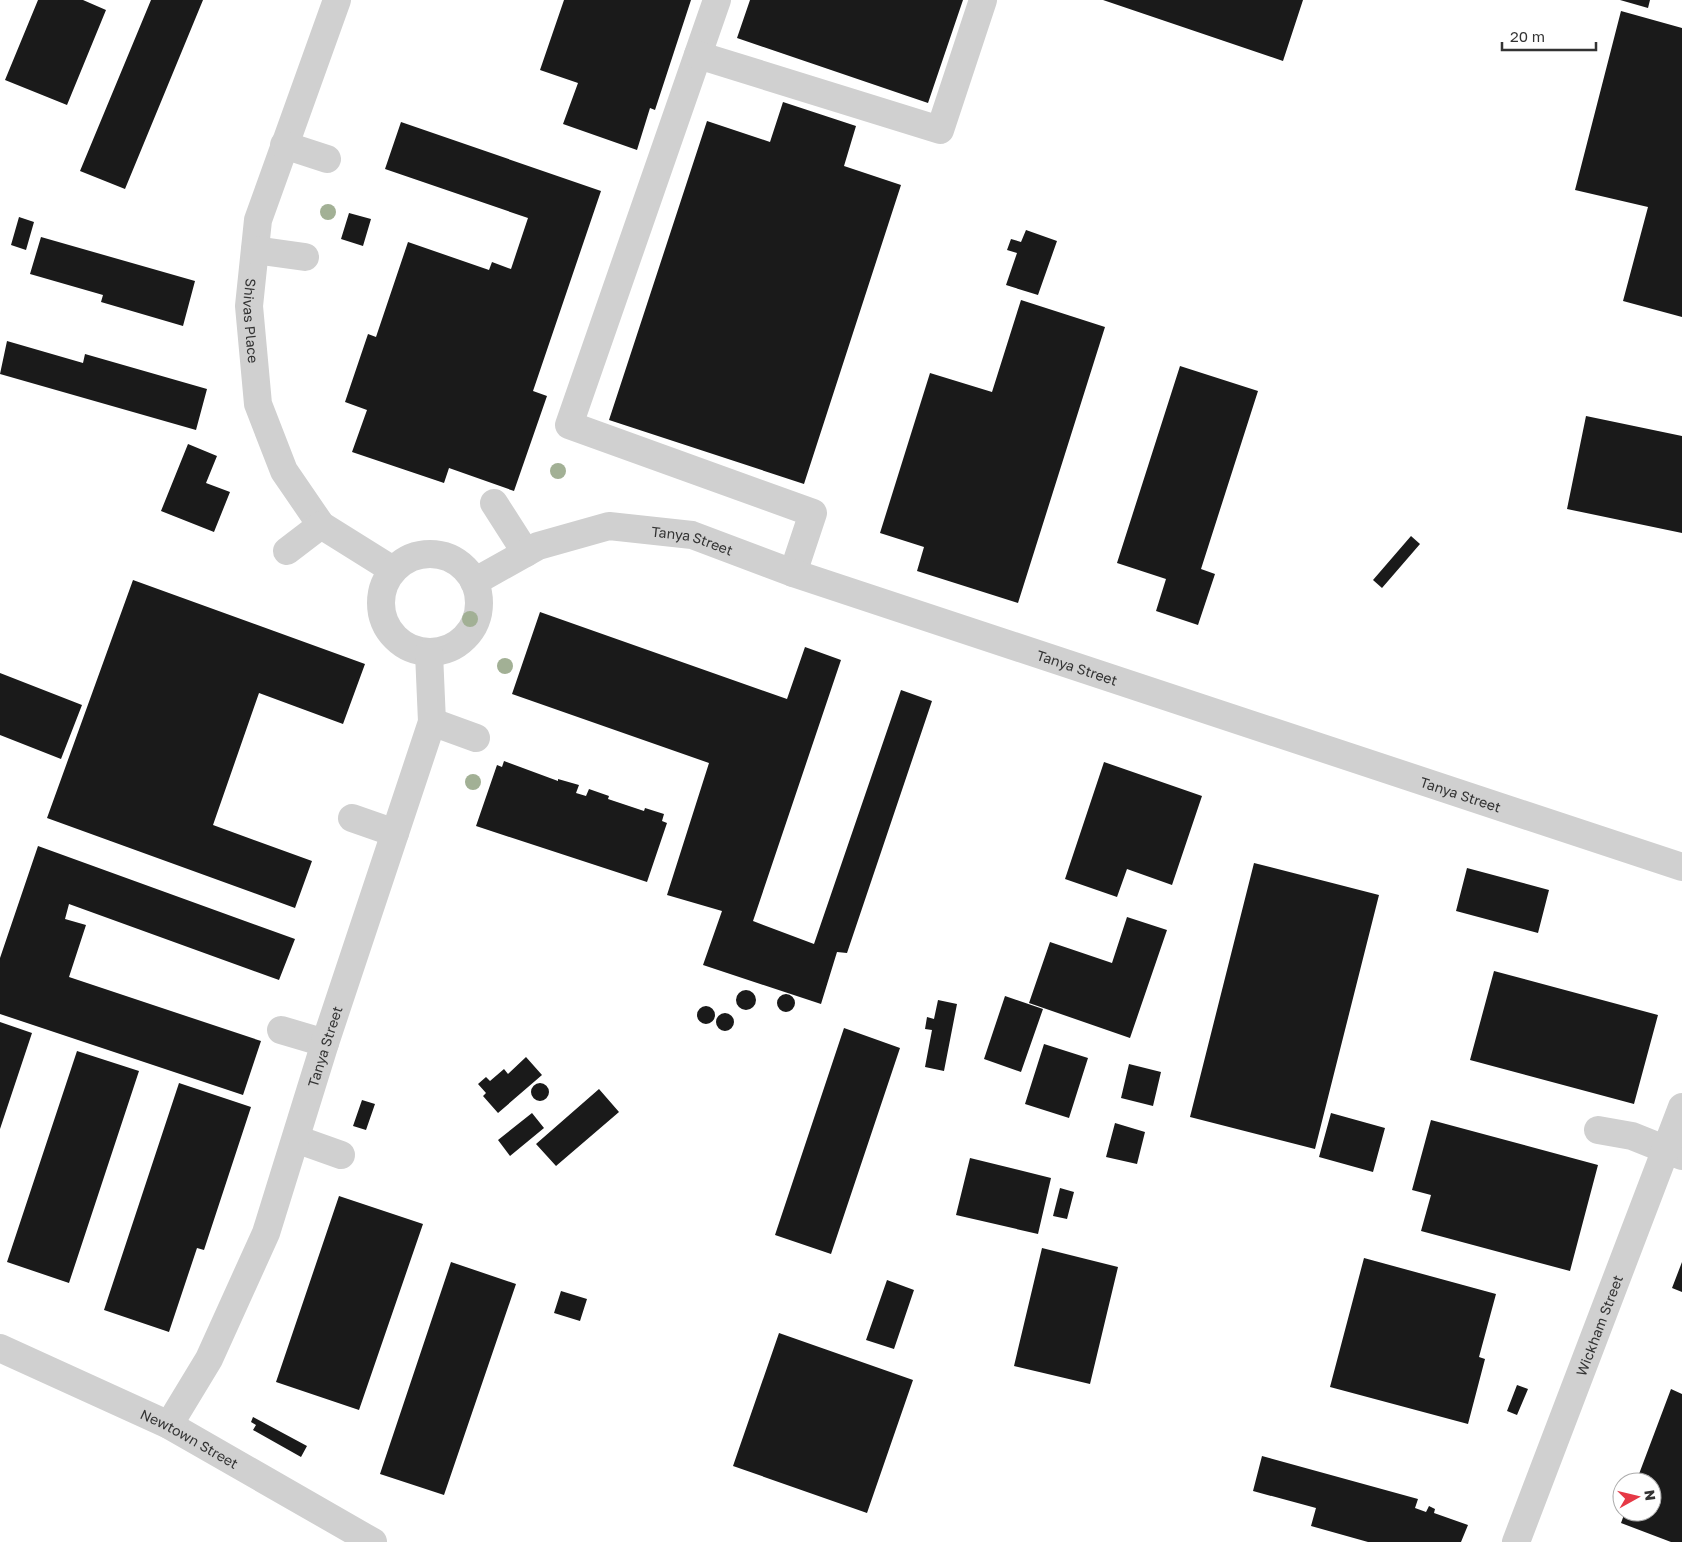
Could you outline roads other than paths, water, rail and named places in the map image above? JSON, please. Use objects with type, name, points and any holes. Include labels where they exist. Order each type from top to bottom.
[{"type":"street","name":"Shivas Place","points":[[338,0],[284,144],[258,220],[248,306],[258,404],[284,471],[321,525],[393,570]]},
{"type":"street","points":[[717,0],[569,425],[813,513],[793,574]]},
{"type":"street","points":[[698,55],[940,130],[983,0]]},
{"type":"street","points":[[284,144],[327,159]]},
{"type":"street","points":[[255,250],[305,256]]},
{"type":"street","points":[[494,503],[526,553]]},
{"type":"street","points":[[287,551],[321,525]]},
{"type":"street","name":"Tanya Street","points":[[474,582],[538,546],[609,526],[692,535],[793,574],[1682,867]]},
{"type":"street","points":[[420,554],[437,554],[458,564],[474,582],[479,598],[478,614],[471,630],[460,642],[446,650],[429,653],[414,650],[399,642],[388,630],[382,615],[380,599],[384,583],[393,570],[406,560],[420,554]]},
{"type":"street","name":"Tanya Street","points":[[169,1425],[209,1359],[266,1233],[325,1043],[432,722],[429,653]]},
{"type":"street","points":[[432,722],[476,738]]},
{"type":"street","points":[[352,818],[395,833]]},
{"type":"street","points":[[281,1030],[325,1043]]},
{"type":"street","name":"Wickham Street","points":[[1516,1542],[1674,1153],[1682,1107]]},
{"type":"street","points":[[1598,1130],[1632,1136],[1674,1153]]},
{"type":"street","points":[[296,1139],[341,1155]]},
{"type":"street","name":"Newtown Street","points":[[0,1348],[169,1425],[373,1542]]}]
